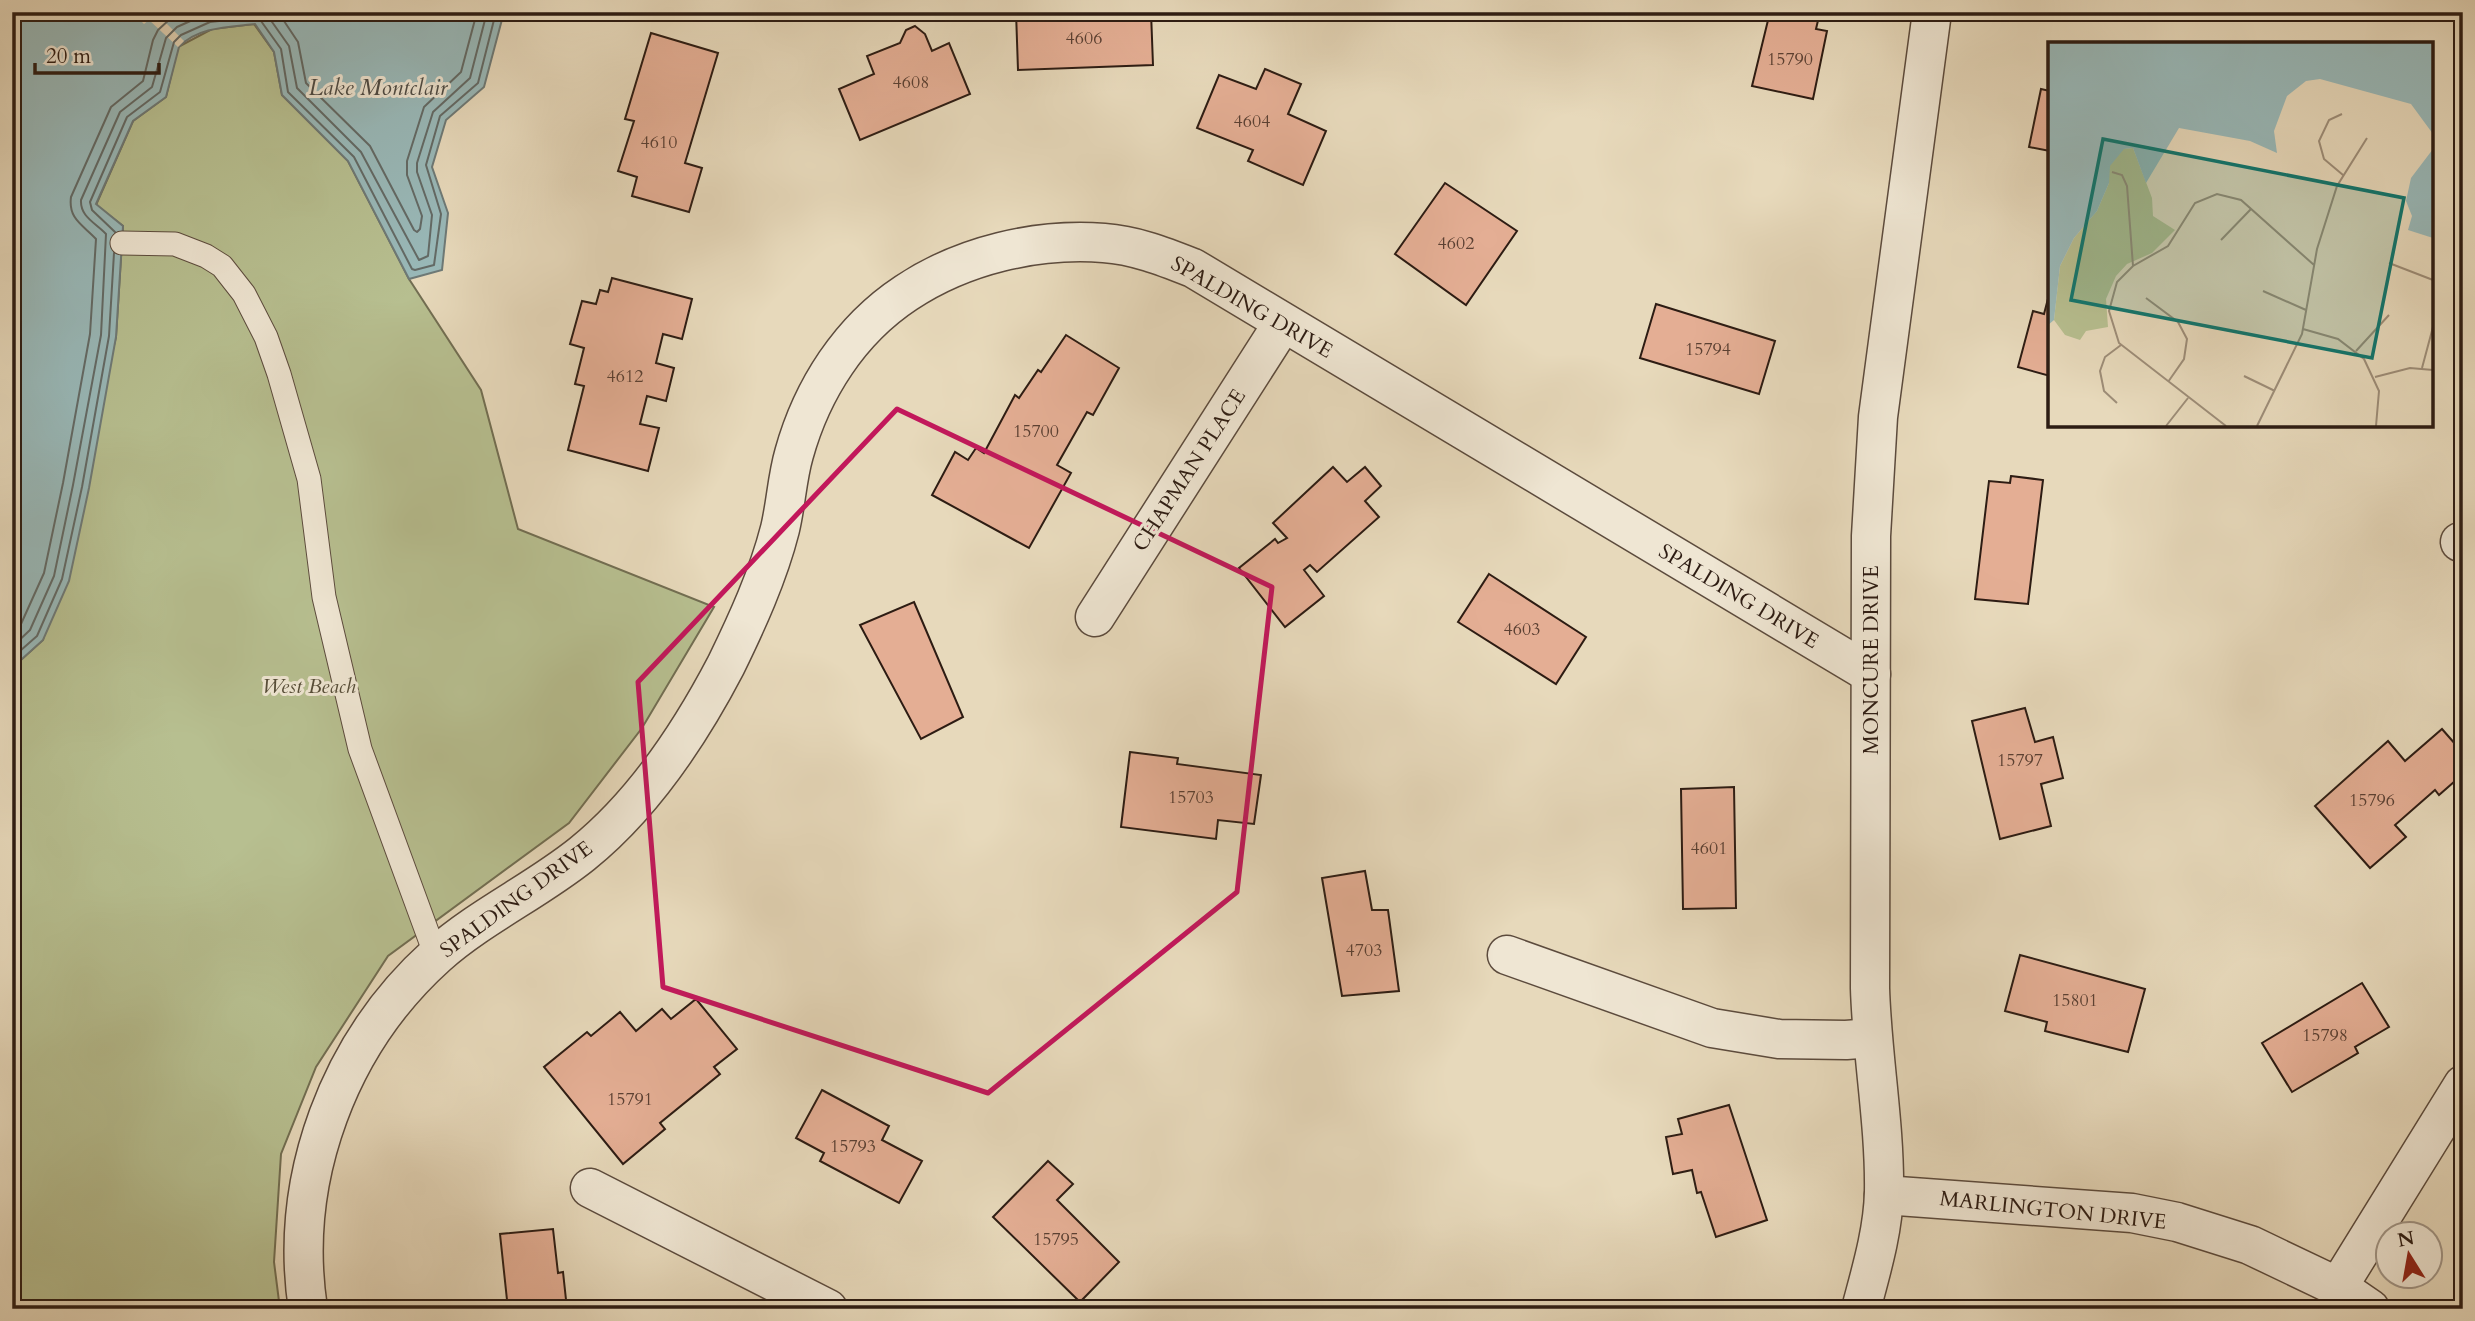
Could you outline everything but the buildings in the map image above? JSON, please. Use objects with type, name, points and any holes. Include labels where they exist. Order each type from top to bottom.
[{"type":"street","name":"MONCURE DRIVE","points":[[1861,1309],[1879,1236],[1884,1195],[1883,1129],[1872,1038],[1870,988],[1871,536],[1878,417],[1932,12]]},
{"type":"street","name":"SPALDING DRIVE","points":[[308,1309],[304,1224],[313,1163],[330,1108],[353,1059],[387,1008],[436,956],[468,931],[526,895],[585,852],[636,800],[681,743],[725,667],[756,600],[780,530],[793,457],[805,418],[834,364],[866,326],[905,293],[950,269],[988,256],[1047,243],[1107,243],[1156,253],[1193,268],[1871,674]]},
{"type":"street","name":"CHAPMAN PLACE","points":[[1095,617],[1283,323]]},
{"type":"street","points":[[1507,955],[1712,1028],[1779,1040],[1872,1038]]},
{"type":"street","points":[[2338,1287],[2463,1085]]},
{"type":"street","points":[[590,1188],[828,1309]]},
{"type":"street","name":"MARLINGTON DRIVE","points":[[1884,1195],[2132,1213],[2177,1222],[2250,1245],[2338,1287],[2370,1309]]},
{"type":"lane","points":[[122,243],[175,244],[206,256],[222,266],[244,294],[266,337],[309,479],[324,597],[360,749],[436,956]]},
{"type":"highlighted area","points":[[897,409],[1272,587],[1237,892],[988,1093],[663,987],[638,682]]},
{"type":"green space","name":"West Beach","points":[[254,24],[274,52],[282,95],[348,161],[409,279],[481,390],[518,529],[714,607],[642,728],[569,823],[388,956],[316,1067],[281,1154],[274,1262],[280,1309],[12,1309],[12,668],[43,640],[116,337],[123,226],[96,205],[133,121],[166,97],[178,47],[212,29]]},
{"type":"water","name":"Lake Montclair","points":[[12,12],[504,12],[484,87],[446,120],[432,167],[448,213],[442,270],[409,279],[348,161],[282,95],[274,52],[255,24],[204,32],[186,40],[179,47],[166,97],[133,121],[96,204],[123,226],[116,337],[89,488],[69,581],[43,640],[12,668]]},
{"type":"pier","points":[[132,12],[155,12],[184,41],[178,47],[149,20],[144,24]]}]
